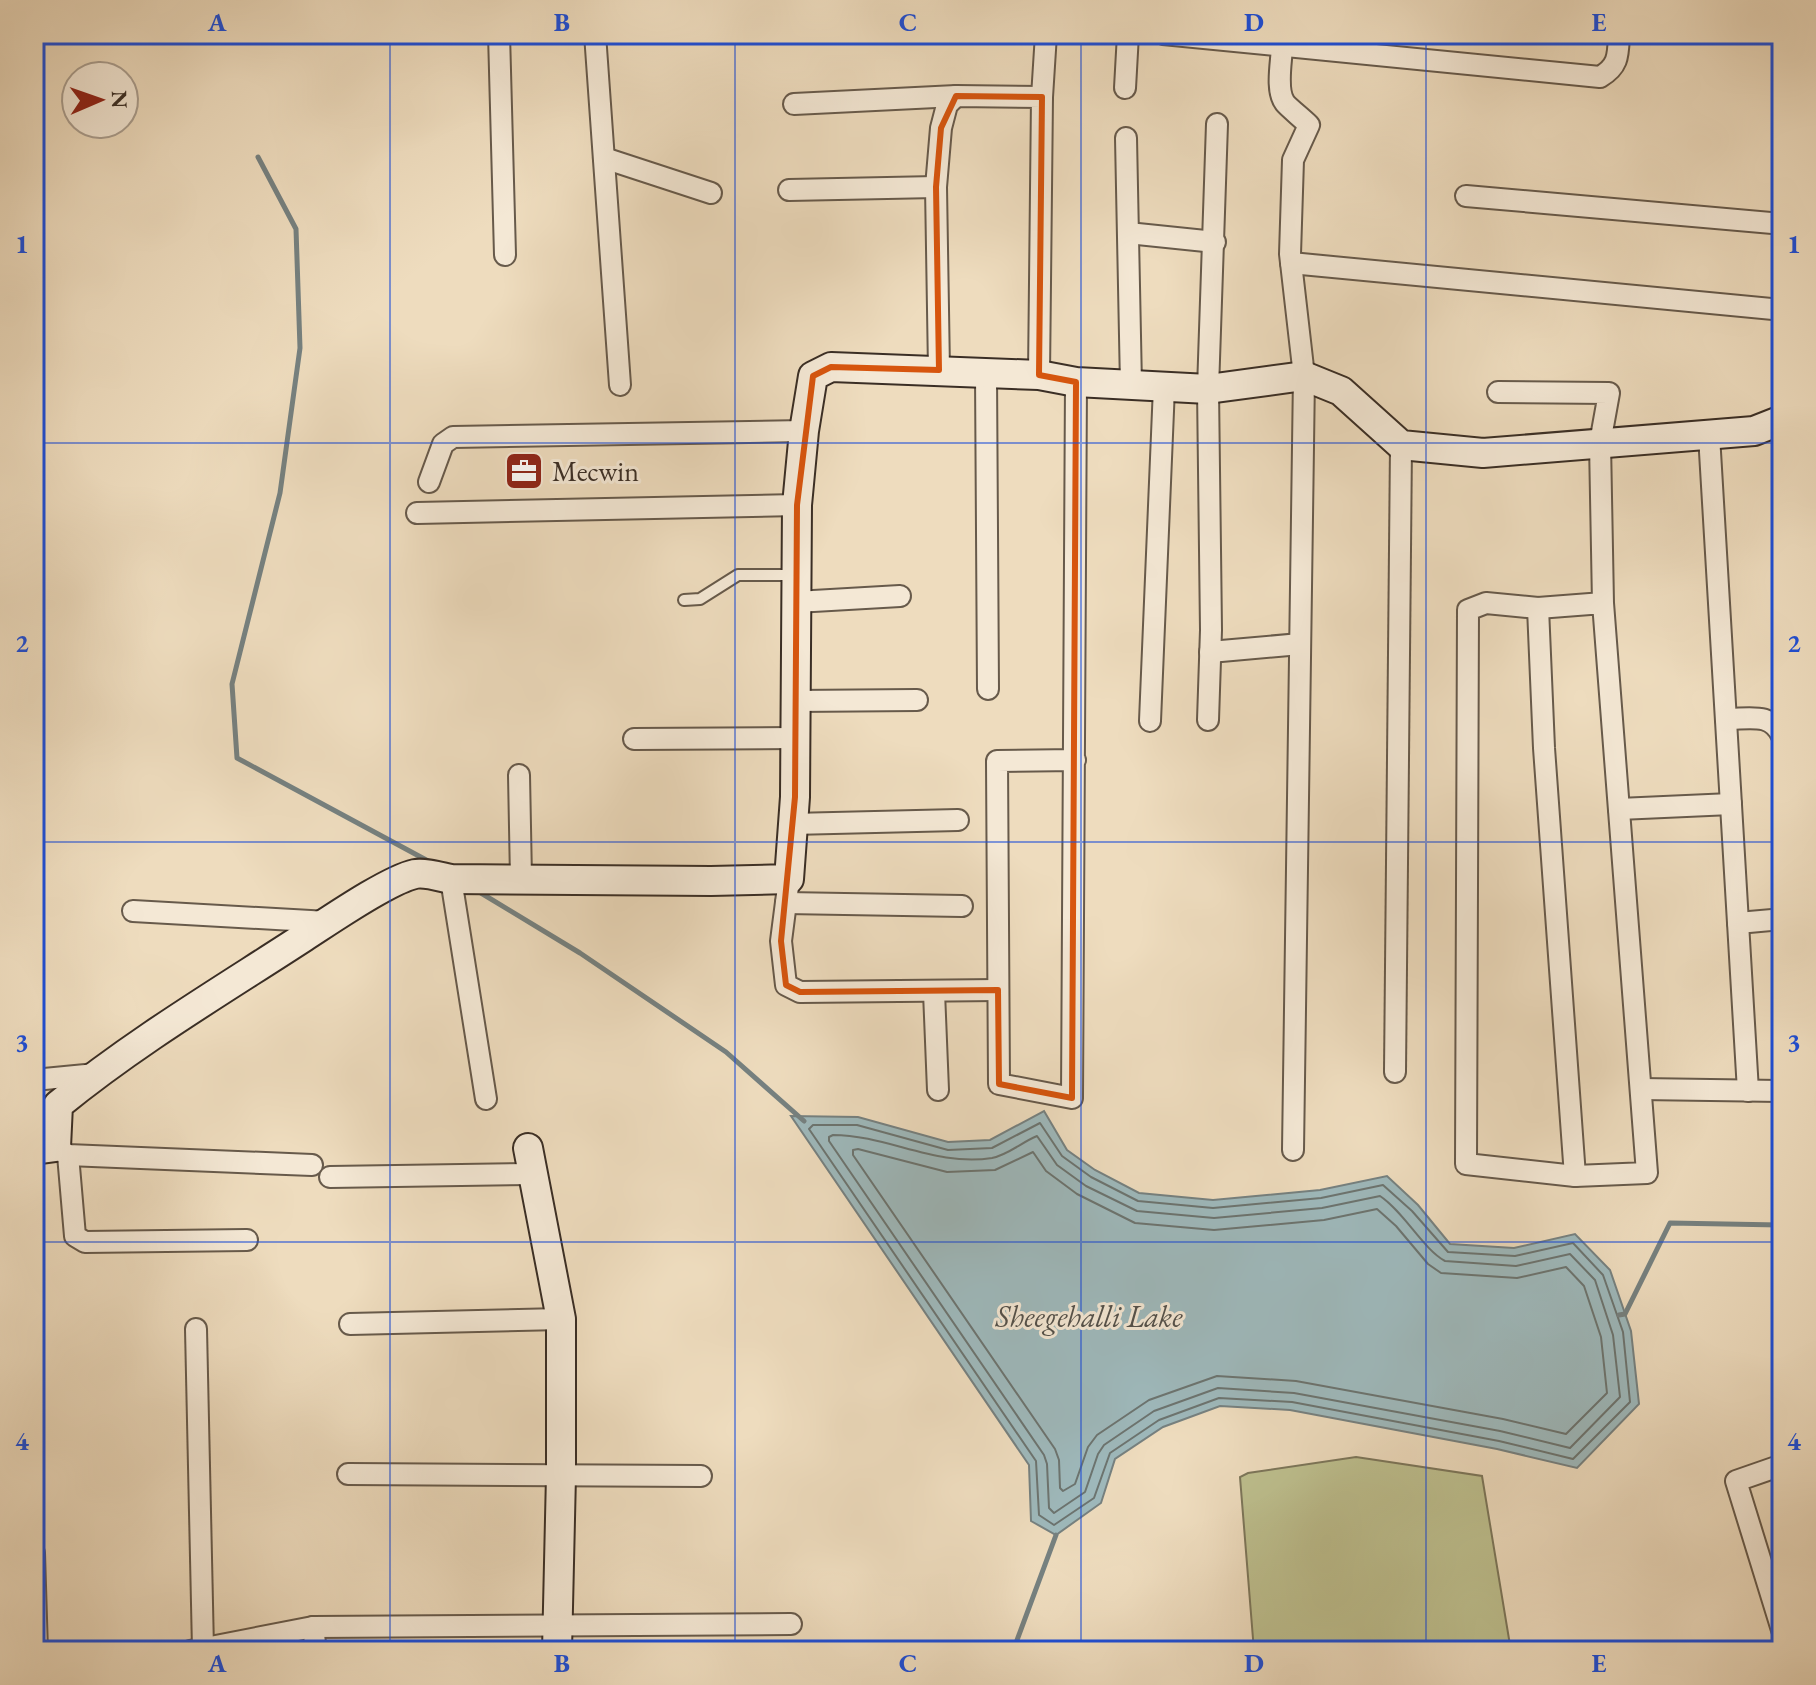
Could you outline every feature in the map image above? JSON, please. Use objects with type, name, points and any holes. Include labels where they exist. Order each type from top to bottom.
[{"type":"street","points":[[499,34],[505,255]]},
{"type":"street","points":[[595,34],[620,385]]},
{"type":"street","points":[[1039,375],[1042,97],[1046,34]]},
{"type":"street","points":[[1125,88],[1128,34]]},
{"type":"street","points":[[1163,34],[1600,77],[1612,70],[1619,54],[1619,34]]},
{"type":"street","points":[[1282,45],[1280,93],[1285,105],[1309,125],[1293,160],[1291,263],[1304,376],[1293,1150]]},
{"type":"street","points":[[794,104],[956,96],[1042,97]]},
{"type":"street","points":[[939,370],[936,187],[941,128],[947,105],[956,96]]},
{"type":"street","points":[[1208,720],[1208,389],[1217,124]]},
{"type":"street","points":[[1126,138],[1131,385]]},
{"type":"street","points":[[604,158],[711,193]]},
{"type":"street","points":[[789,190],[936,187]]},
{"type":"street","points":[[1466,196],[1782,224]]},
{"type":"street","points":[[1128,233],[1215,242]]},
{"type":"street","points":[[1291,263],[1782,310]]},
{"type":"street","points":[[998,990],[800,992],[786,985],[781,941],[792,824],[797,505],[813,376],[831,367],[939,370],[1208,389],[1304,376],[1341,391],[1401,445],[1483,453],[1754,431],[1782,420]]},
{"type":"street","points":[[986,374],[988,689]]},
{"type":"street","points":[[1075,760],[997,761],[999,1084],[1072,1098],[1075,760],[1076,382]]},
{"type":"street","points":[[1150,721],[1164,387]]},
{"type":"street","points":[[1498,392],[1609,393],[1600,443],[1603,603],[1647,1173],[1575,1176],[1466,1164],[1468,610],[1486,603],[1538,608],[1603,603]]},
{"type":"street","points":[[429,482],[443,444],[453,437],[804,431]]},
{"type":"street","points":[[1709,435],[1748,1091]]},
{"type":"street","points":[[1395,1072],[1401,445]]},
{"type":"street","points":[[417,513],[797,505]]},
{"type":"street","points":[[796,588],[900,596]]},
{"type":"street","points":[[1538,608],[1544,748],[1575,1176]]},
{"type":"street","points":[[1210,652],[1300,644]]},
{"type":"street","points":[[795,701],[917,700]]},
{"type":"street","points":[[1726,719],[1766,719],[1776,724],[1782,736]]},
{"type":"street","points":[[634,739],[795,738]]},
{"type":"street","points":[[519,775],[521,879]]},
{"type":"street","points":[[1619,809],[1731,804]]},
{"type":"street","points":[[792,824],[958,820]]},
{"type":"street","points":[[247,1240],[85,1242],[75,1236],[53,1151],[58,1105],[139,1043],[381,890],[416,874],[451,879],[711,881],[787,891],[962,906]]},
{"type":"street","points":[[451,879],[486,1099]]},
{"type":"street","points":[[133,911],[328,922]]},
{"type":"street","points":[[1738,923],[1782,919]]},
{"type":"street","points":[[934,992],[938,1090]]},
{"type":"street","points":[[34,1080],[96,1074]]},
{"type":"street","points":[[1641,1089],[1782,1091]]},
{"type":"street","points":[[53,1151],[312,1165]]},
{"type":"street","points":[[330,1177],[531,1161],[561,1319],[558,1639]]},
{"type":"street","points":[[350,1324],[561,1319]]},
{"type":"street","points":[[196,1329],[197,1650],[313,1627],[558,1639],[791,1624]]},
{"type":"street","points":[[1782,1465],[1736,1481],[1782,1630]]},
{"type":"street","points":[[348,1474],[701,1476]]},
{"type":"street","points":[[34,1553],[37,1651]]},
{"type":"street","points":[[313,1627],[316,1651]]},
{"type":"lane","points":[[684,600],[700,599],[738,575],[796,588]]},
{"type":"highlighted area","points":[[956,96],[1042,97],[1039,375],[1076,382],[1072,1098],[999,1084],[998,990],[800,992],[786,985],[781,941],[795,797],[797,505],[813,376],[831,367],[939,370],[936,187],[941,128]]},
{"type":"green space","points":[[1356,1457],[1482,1476],[1511,1651],[1254,1651],[1240,1477],[1248,1473]]},
{"type":"water","name":"Sheegehalli Lake","points":[[1044,1111],[1067,1150],[1095,1170],[1139,1193],[1213,1200],[1320,1190],[1387,1176],[1418,1205],[1450,1244],[1514,1248],[1575,1234],[1610,1270],[1631,1331],[1639,1404],[1577,1468],[1497,1449],[1290,1410],[1220,1406],[1163,1427],[1115,1459],[1101,1503],[1056,1535],[1031,1521],[1029,1465],[791,1116],[858,1117],[948,1142],[990,1140]]},
{"type":"waterway","points":[[258,157],[296,229],[300,348],[280,493],[232,684],[237,758],[430,862]]},
{"type":"waterway","points":[[476,890],[580,953],[726,1052],[804,1121]]},
{"type":"waterway","points":[[1619,1315],[1625,1314],[1670,1223],[1782,1225]]},
{"type":"waterway","points":[[1013,1651],[1056,1535]]},
{"type":"place","name":"Mecwin","points":[[524,471]]}]
